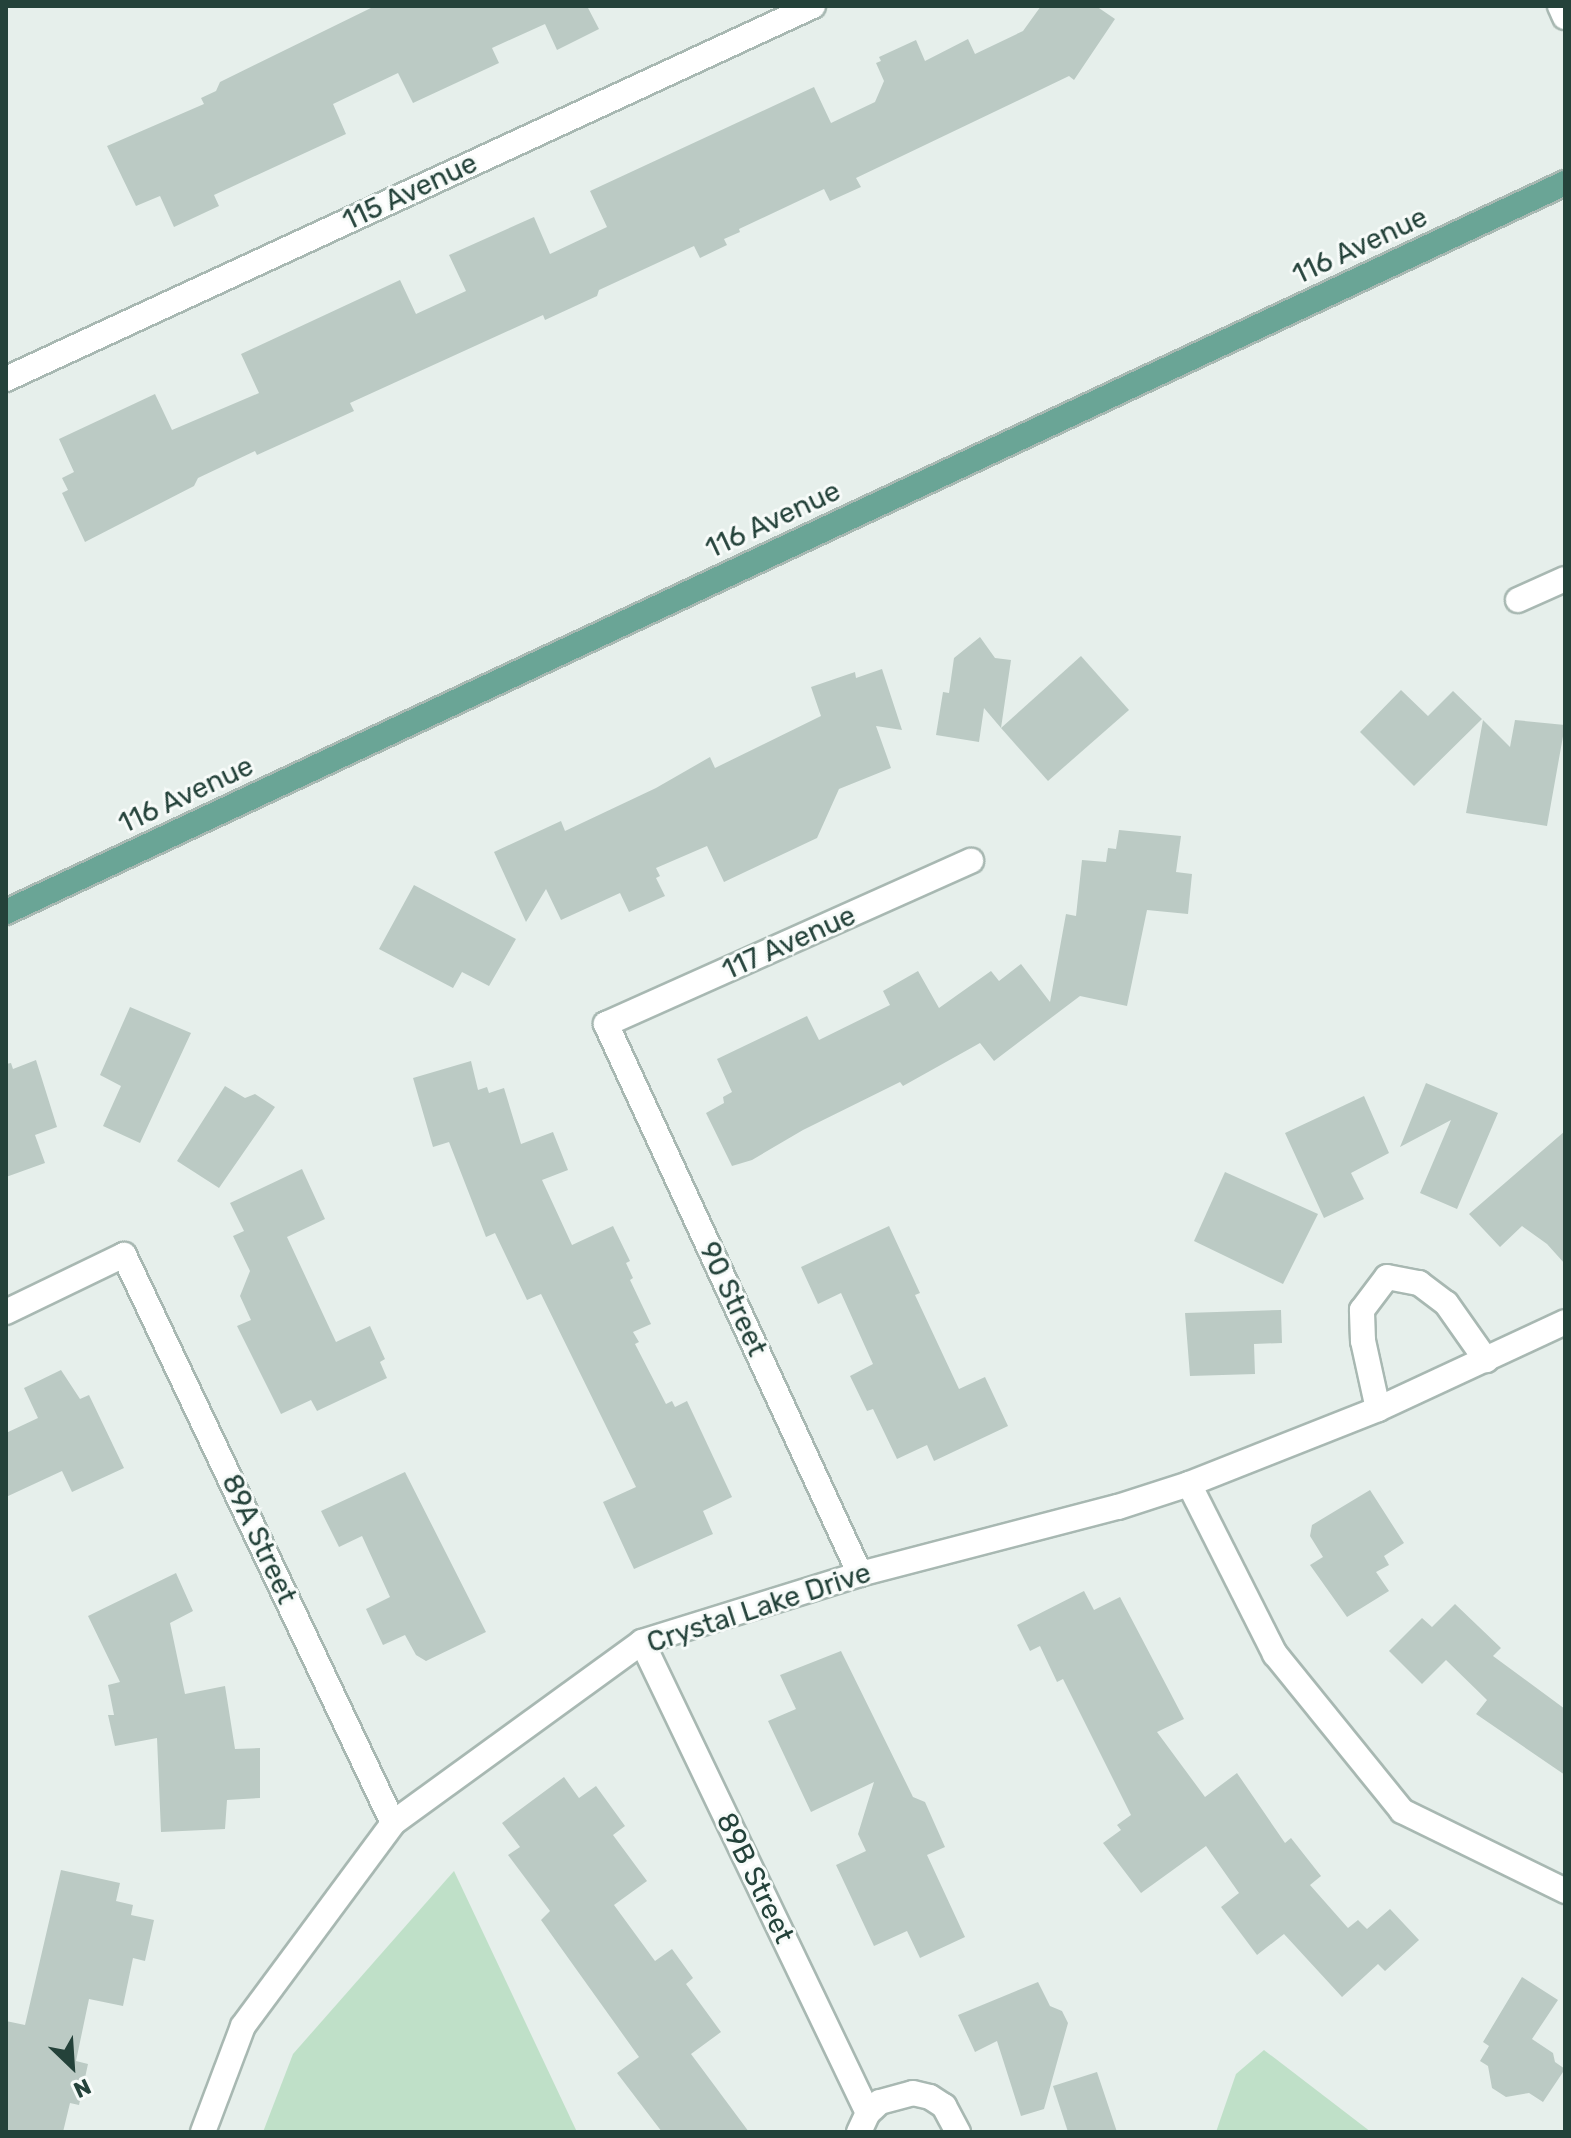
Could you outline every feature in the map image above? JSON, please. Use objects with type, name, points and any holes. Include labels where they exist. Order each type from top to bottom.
[{"type":"main road","name":"116 Avenue","points":[[6,912],[1565,183]]},
{"type":"street","name":"115 Avenue","points":[[6,379],[813,6]]},
{"type":"street","points":[[1560,6],[1565,17]]},
{"type":"street","points":[[1518,600],[1565,579]]},
{"type":"street","name":"117 Avenue","points":[[606,1024],[971,861]]},
{"type":"street","name":"90 Street","points":[[606,1024],[860,1574]]},
{"type":"street","name":"89A Street","points":[[6,1312],[124,1255],[393,1823]]},
{"type":"street","points":[[1378,1409],[1363,1341],[1362,1310],[1387,1277],[1419,1283],[1446,1303],[1486,1360]]},
{"type":"street","name":"Crystal Lake Drive","points":[[203,2132],[243,2026],[393,1823],[642,1642],[860,1574],[1118,1507],[1189,1484],[1378,1409],[1565,1322]]},
{"type":"street","points":[[1189,1484],[1275,1654],[1402,1811],[1565,1891]]},
{"type":"street","name":"89B Street","points":[[642,1642],[864,2123],[880,2102],[913,2093],[930,2097],[944,2106],[958,2132]]},
{"type":"green space","points":[[454,1871],[577,2132],[263,2132],[293,2054]]},
{"type":"green space","points":[[1264,2050],[1371,2132],[1216,2132],[1236,2074]]},
{"type":"building","points":[[375,6],[587,6],[599,29],[557,50],[545,24],[492,48],[499,63],[413,103],[398,73],[333,104],[346,134],[214,195],[219,206],[174,227],[160,196],[136,206],[107,146],[204,104],[201,98],[216,91],[220,82]]},
{"type":"building","points":[[1041,6],[1096,6],[1115,19],[1074,80],[1069,76],[856,178],[861,187],[830,201],[824,189],[739,229],[740,232],[724,239],[727,245],[700,258],[694,246],[599,290],[597,296],[545,320],[543,315],[350,403],[354,411],[198,478],[194,486],[85,542],[62,493],[68,490],[62,478],[74,472],[59,439],[155,394],[172,430],[259,393],[241,354],[400,280],[416,314],[466,291],[449,255],[534,217],[550,254],[607,227],[590,191],[814,87],[831,123],[875,102],[884,81],[876,63],[881,61],[879,57],[916,40],[925,61],[968,39],[975,54],[1023,31]]},
{"type":"building","points":[[980,637],[995,658],[1011,660],[1001,728],[984,708],[979,742],[936,735],[943,692],[949,693],[954,658]]},
{"type":"building","points":[[1081,656],[1129,710],[1048,781],[1001,728]]},
{"type":"building","points":[[882,669],[902,730],[876,726],[891,768],[839,789],[817,838],[724,882],[707,846],[656,868],[660,876],[656,878],[665,896],[629,912],[620,893],[561,920],[546,889],[526,922],[494,852],[561,821],[565,831],[656,788],[710,757],[715,768],[821,716],[811,687],[855,672],[856,678]]},
{"type":"building","points":[[1401,690],[1428,716],[1453,691],[1482,719],[1414,786],[1360,732]]},
{"type":"building","points":[[1483,720],[1510,747],[1515,720],[1565,725],[1547,826],[1466,813]]},
{"type":"building","points":[[1119,830],[1181,836],[1176,872],[1192,874],[1188,914],[1147,910],[1127,1006],[1080,996],[994,1061],[980,1043],[903,1086],[900,1082],[803,1130],[752,1160],[732,1166],[706,1113],[724,1103],[723,1097],[732,1092],[717,1059],[807,1016],[819,1040],[890,1005],[883,991],[918,971],[939,1008],[991,971],[999,981],[1021,964],[1050,1002],[1066,914],[1076,916],[1082,860],[1106,862],[1108,848],[1116,849]]},
{"type":"building","points":[[414,885],[516,939],[489,986],[462,972],[453,988],[379,949]]},
{"type":"building","points":[[130,1007],[191,1033],[140,1143],[103,1126],[121,1086],[100,1075]]},
{"type":"building","points":[[36,1060],[57,1127],[35,1135],[45,1163],[6,1177],[6,1064],[11,1063],[13,1069]]},
{"type":"building","points":[[471,1061],[478,1090],[487,1087],[489,1093],[504,1088],[521,1144],[553,1132],[568,1170],[542,1180],[572,1245],[613,1226],[630,1261],[626,1263],[633,1278],[630,1280],[651,1324],[633,1332],[639,1342],[635,1344],[666,1404],[672,1401],[675,1407],[687,1401],[732,1497],[703,1511],[713,1534],[634,1569],[603,1502],[636,1487],[541,1294],[527,1300],[495,1233],[486,1237],[449,1142],[433,1147],[413,1078]]},
{"type":"building","points":[[1426,1083],[1498,1113],[1457,1209],[1420,1193],[1451,1120],[1400,1147]]},
{"type":"building","points":[[225,1086],[245,1098],[255,1094],[275,1107],[219,1188],[177,1161]]},
{"type":"building","points":[[1364,1096],[1389,1153],[1351,1173],[1364,1199],[1324,1218],[1285,1133]]},
{"type":"building","points":[[1565,1131],[1565,1264],[1547,1244],[1522,1226],[1500,1247],[1469,1214]]},
{"type":"building","points":[[302,1169],[325,1219],[287,1237],[336,1342],[370,1326],[385,1359],[380,1362],[387,1378],[317,1411],[311,1400],[281,1414],[237,1326],[251,1320],[240,1296],[250,1271],[233,1236],[244,1231],[230,1203]]},
{"type":"building","points":[[1225,1172],[1318,1214],[1283,1284],[1194,1241]]},
{"type":"building","points":[[889,1226],[920,1293],[915,1295],[959,1389],[985,1377],[1008,1426],[934,1461],[927,1445],[897,1459],[873,1409],[867,1411],[850,1376],[873,1364],[841,1293],[818,1304],[801,1267]]},
{"type":"building","points":[[1281,1310],[1282,1343],[1254,1344],[1255,1374],[1190,1376],[1185,1313]]},
{"type":"building","points":[[61,1370],[80,1399],[89,1395],[124,1468],[72,1492],[62,1471],[6,1497],[6,1433],[38,1418],[24,1388]]},
{"type":"building","points":[[405,1472],[486,1632],[426,1661],[416,1655],[405,1635],[383,1645],[366,1609],[390,1597],[362,1536],[339,1547],[321,1511]]},
{"type":"building","points":[[1370,1490],[1404,1543],[1384,1556],[1389,1565],[1376,1572],[1389,1591],[1347,1617],[1310,1565],[1323,1557],[1310,1536],[1312,1525]]},
{"type":"building","points":[[176,1573],[193,1611],[170,1623],[185,1694],[225,1686],[235,1749],[260,1748],[260,1798],[227,1800],[225,1829],[161,1832],[157,1738],[115,1746],[108,1715],[114,1715],[108,1685],[120,1682],[88,1616]]},
{"type":"building","points":[[1084,1591],[1094,1610],[1120,1597],[1184,1719],[1157,1732],[1205,1797],[1237,1773],[1285,1843],[1291,1838],[1321,1876],[1310,1885],[1348,1928],[1358,1920],[1367,1929],[1390,1909],[1419,1940],[1385,1971],[1378,1964],[1342,1997],[1284,1934],[1257,1955],[1221,1907],[1239,1893],[1206,1846],[1141,1893],[1103,1843],[1121,1830],[1117,1825],[1131,1815],[1063,1679],[1057,1682],[1040,1646],[1030,1651],[1017,1625]]},
{"type":"building","points":[[1455,1604],[1501,1648],[1493,1656],[1565,1709],[1565,1775],[1476,1714],[1487,1700],[1446,1660],[1422,1684],[1389,1651],[1422,1618],[1432,1627]]},
{"type":"building","points":[[841,1651],[913,1797],[925,1802],[945,1847],[927,1855],[965,1937],[920,1958],[907,1931],[874,1946],[836,1865],[866,1851],[858,1834],[874,1782],[811,1812],[768,1721],[796,1709],[780,1675]]},
{"type":"building","points":[[564,1777],[579,1798],[596,1786],[625,1826],[613,1835],[647,1881],[614,1905],[655,1961],[672,1949],[693,1978],[686,1984],[721,2032],[691,2054],[749,2132],[662,2132],[617,2073],[639,2057],[541,1920],[550,1911],[508,1855],[520,1847],[502,1823]]},
{"type":"building","points":[[61,1870],[120,1883],[116,1901],[133,1905],[131,1915],[154,1920],[145,1961],[133,1958],[123,2006],[89,1999],[76,2061],[88,2064],[79,2105],[70,2103],[63,2132],[6,2132],[6,2021],[25,2025]]},
{"type":"building","points":[[1522,1977],[1558,2000],[1532,2039],[1553,2053],[1555,2062],[1565,2069],[1543,2102],[1529,2093],[1506,2097],[1492,2088],[1488,2066],[1480,2061],[1489,2046],[1483,2042]]},
{"type":"building","points":[[1038,1982],[1050,2006],[1062,2011],[1068,2023],[1044,2109],[1021,2116],[997,2041],[975,2052],[958,2015]]},
{"type":"building","points":[[1097,2072],[1117,2132],[1068,2132],[1053,2086]]}]
